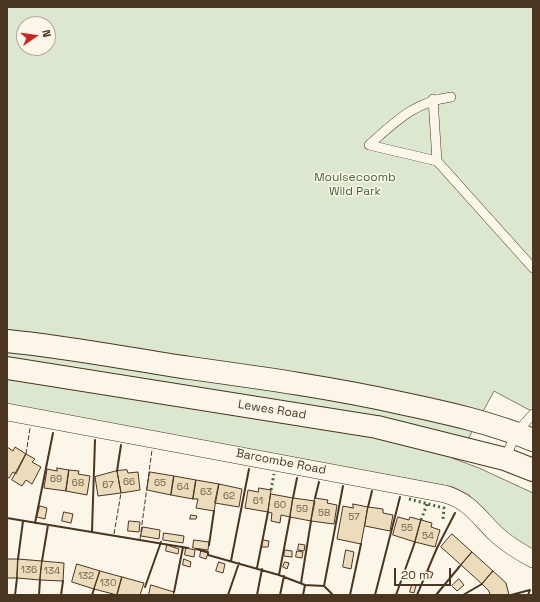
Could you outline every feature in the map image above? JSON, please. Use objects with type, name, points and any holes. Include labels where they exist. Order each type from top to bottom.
[{"type":"main road","points":[[7,342],[45,345],[127,359],[295,382],[440,411],[524,436]]},
{"type":"main road","name":"Lewes Road","points":[[7,368],[377,427],[505,459],[533,470]]},
{"type":"street","name":"Barcombe Road","points":[[7,412],[456,497],[471,506],[498,536],[521,553],[533,559]]},
{"type":"lane","points":[[451,97],[433,100],[413,110],[395,122],[369,145],[437,161],[533,268]]},
{"type":"lane","points":[[433,100],[437,161]]},
{"type":"lane","points":[[505,459],[524,436],[533,414]]},
{"type":"green space","name":"Moulsecoomb Wild Park","points":[[7,7],[533,7],[533,412],[494,391],[466,443],[461,442],[452,458],[479,468],[533,493],[533,552],[498,527],[469,495],[453,487],[7,406]]},
{"type":"building","points":[[7,447],[13,451],[15,447],[26,454],[16,474],[13,472],[9,478],[7,477]]},
{"type":"building","points":[[26,454],[35,459],[32,462],[41,467],[32,484],[26,480],[22,486],[12,480]]},
{"type":"building","points":[[57,468],[69,470],[66,491],[44,488],[47,469],[57,471]]},
{"type":"building","points":[[69,470],[79,471],[78,474],[90,476],[87,495],[66,491]]},
{"type":"building","points":[[127,470],[128,473],[138,472],[140,490],[121,493],[117,471]]},
{"type":"building","points":[[117,471],[121,493],[98,496],[95,477]]},
{"type":"building","points":[[150,472],[174,476],[171,495],[147,490]]},
{"type":"building","points":[[174,476],[196,480],[193,499],[171,495]]},
{"type":"building","points":[[196,480],[219,484],[214,511],[196,508],[198,499],[193,499]]},
{"type":"building","points":[[219,484],[242,489],[239,507],[215,503]]},
{"type":"building","points":[[259,488],[271,490],[268,512],[245,508],[248,490],[258,492]]},
{"type":"building","points":[[271,494],[293,498],[290,517],[281,515],[280,523],[271,521],[272,513],[268,512]]},
{"type":"building","points":[[293,498],[315,501],[311,521],[290,517]]},
{"type":"building","points":[[315,498],[328,500],[327,503],[337,505],[334,524],[311,521]]},
{"type":"building","points":[[353,504],[368,507],[361,544],[337,539],[343,506],[353,508]]},
{"type":"building","points":[[40,506],[47,508],[45,519],[37,517]]},
{"type":"building","points":[[368,507],[383,509],[383,513],[393,515],[390,531],[365,526]]},
{"type":"building","points":[[64,512],[73,514],[71,523],[62,521]]},
{"type":"building","points":[[191,515],[197,516],[196,519],[190,519]]},
{"type":"building","points":[[398,517],[409,520],[410,517],[421,520],[415,542],[393,535]]},
{"type":"building","points":[[421,520],[432,523],[431,527],[440,530],[435,547],[415,542]]},
{"type":"building","points":[[129,521],[140,522],[139,532],[128,531]]},
{"type":"building","points":[[143,527],[160,530],[159,539],[141,536]]},
{"type":"building","points":[[164,533],[184,536],[183,543],[163,540]]},
{"type":"building","points":[[452,534],[472,552],[461,565],[441,547]]},
{"type":"building","points":[[194,540],[209,542],[208,550],[193,548]]},
{"type":"building","points":[[263,540],[269,541],[268,547],[262,547]]},
{"type":"building","points":[[299,544],[305,545],[304,551],[298,550]]},
{"type":"building","points":[[167,545],[179,549],[178,554],[166,551]]},
{"type":"building","points":[[186,548],[195,550],[194,557],[185,555]]},
{"type":"building","points":[[285,550],[292,551],[292,557],[284,556]]},
{"type":"building","points":[[346,550],[354,552],[351,569],[343,567]]},
{"type":"building","points":[[201,551],[208,553],[206,559],[200,557]]},
{"type":"building","points":[[297,551],[303,552],[302,558],[296,557]]},
{"type":"building","points":[[472,552],[493,571],[482,584],[461,565]]},
{"type":"building","points":[[7,559],[18,559],[17,578],[7,578]]},
{"type":"building","points":[[18,559],[42,561],[40,580],[17,578]]},
{"type":"building","points":[[184,559],[191,562],[190,567],[183,565]]},
{"type":"building","points":[[42,561],[64,563],[63,581],[40,580]]},
{"type":"building","points":[[219,562],[225,564],[223,573],[216,571]]},
{"type":"building","points":[[285,562],[289,563],[287,569],[283,567]]},
{"type":"building","points":[[77,564],[100,571],[94,589],[72,582]]},
{"type":"building","points":[[100,571],[122,577],[117,595],[94,589]]},
{"type":"building","points":[[429,571],[433,573],[431,578],[426,576]]},
{"type":"building","points":[[493,571],[506,583],[509,595],[490,595],[489,591],[482,584]]},
{"type":"building","points":[[122,577],[144,583],[140,595],[117,595]]},
{"type":"building","points":[[459,579],[464,585],[457,591],[452,586]]},
{"type":"building","points":[[151,585],[174,592],[173,595],[149,595]]},
{"type":"building","points":[[412,585],[416,586],[414,593],[410,592]]},
{"type":"hedge","points":[[271,490],[274,474]]},
{"type":"hedge","points":[[409,499],[444,508],[443,519]]},
{"type":"hedge","points":[[421,520],[427,504]]},
{"type":"fence","points":[[26,454],[30,428]]},
{"type":"fence","points":[[140,539],[152,450]]},
{"type":"fence","points":[[114,534],[121,493]]},
{"type":"wall","points":[[35,523],[53,433]]},
{"type":"wall","points":[[92,531],[95,440]]},
{"type":"wall","points":[[117,471],[121,445]]},
{"type":"wall","points":[[231,561],[249,469]]},
{"type":"wall","points":[[293,498],[297,478]]},
{"type":"wall","points":[[315,498],[319,482]]},
{"type":"wall","points":[[324,586],[343,486]]},
{"type":"wall","points":[[368,507],[372,491]]},
{"type":"wall","points":[[375,595],[400,497]]},
{"type":"wall","points":[[209,545],[214,511]]},
{"type":"wall","points":[[257,568],[268,512]]},
{"type":"wall","points":[[417,595],[437,548],[455,513]]},
{"type":"wall","points":[[279,575],[290,517]]},
{"type":"wall","points":[[7,518],[188,548]]},
{"type":"wall","points":[[18,559],[23,521]]},
{"type":"wall","points":[[301,583],[311,521]]},
{"type":"wall","points":[[42,561],[48,525]]},
{"type":"wall","points":[[145,587],[161,542]]},
{"type":"wall","points":[[396,595],[415,542]]},
{"type":"wall","points":[[350,595],[361,544]]},
{"type":"wall","points":[[174,592],[183,547]]},
{"type":"wall","points":[[196,549],[208,552],[208,555],[279,575],[305,585],[324,586],[333,595]]},
{"type":"wall","points":[[228,595],[239,563]]},
{"type":"wall","points":[[436,595],[460,566]]},
{"type":"wall","points":[[257,595],[262,569]]},
{"type":"wall","points":[[280,595],[284,576]]},
{"type":"wall","points":[[15,595],[17,578]]},
{"type":"wall","points":[[39,595],[40,580]]},
{"type":"wall","points":[[61,595],[63,581]]},
{"type":"wall","points":[[463,595],[482,584]]},
{"type":"wall","points":[[303,595],[305,585]]},
{"type":"wall","points":[[92,595],[94,589]]},
{"type":"wall","points":[[511,595],[530,590],[528,595]]}]
